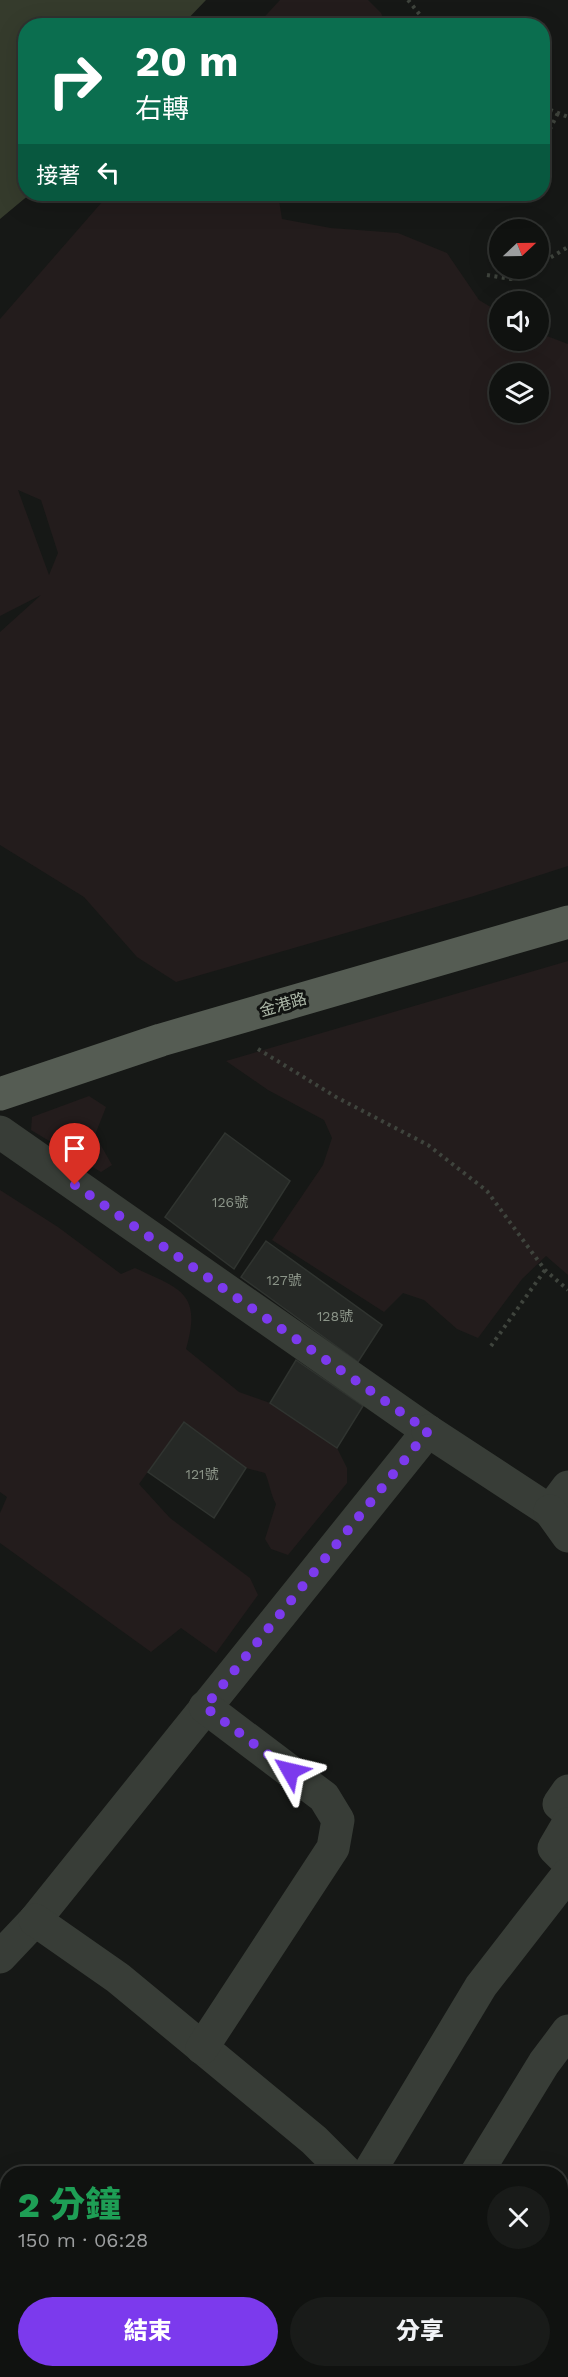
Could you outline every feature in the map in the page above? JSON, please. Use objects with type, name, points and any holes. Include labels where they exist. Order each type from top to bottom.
[{"type":"main road","name":"金港路","points":[[0,1094],[161,1040],[568,922]]},
{"type":"street","points":[[0,1132],[428,1431],[562,1511]]},
{"type":"street","points":[[0,1957],[35,1920],[428,1431]]},
{"type":"street","points":[[202,2048],[333,1848],[338,1820],[324,1797],[205,1707]]},
{"type":"street","points":[[568,1791],[559,1804],[568,1812]]},
{"type":"street","points":[[568,1824],[554,1848],[568,1862]]},
{"type":"street","points":[[373,2166],[480,1986],[568,1874]]},
{"type":"street","points":[[35,1920],[118,1978],[314,2140],[340,2166]]},
{"type":"street","points":[[481,2166],[544,2063],[568,2031]]},
{"type":"path","points":[[408,0],[423,18]]},
{"type":"path","points":[[550,110],[568,117]]},
{"type":"path","points":[[550,129],[558,113]]},
{"type":"path","points":[[549,259],[568,247]]},
{"type":"path","points":[[253,1046],[336,1097],[437,1151],[487,1191],[545,1270],[568,1290]]},
{"type":"path","points":[[490,1346],[545,1270]]},
{"type":"shaded area","points":[[0,0],[206,0],[189,18],[18,18],[18,201],[22,201],[0,219]]},
{"type":"shaded area","points":[[280,0],[368,0],[383,18],[263,18]]},
{"type":"shaded area","points":[[103,201],[279,201],[282,219],[331,228],[398,233],[447,253],[479,300],[489,306],[489,351],[549,351],[549,337],[568,344],[568,866],[474,896],[176,982],[137,957],[84,897],[0,845],[0,632],[41,595],[0,616],[0,319]],"holes":[[[18,490],[41,500],[58,553],[49,575]]]},
{"type":"shaded area","points":[[568,961],[568,1275],[546,1256],[522,1279],[478,1338],[457,1329],[424,1300],[403,1293],[384,1312],[272,1240],[323,1165],[332,1138],[324,1120],[268,1090],[226,1061]]},
{"type":"shaded area","points":[[89,1096],[106,1107],[95,1135],[112,1165],[101,1172],[31,1130],[32,1117]]},
{"type":"shaded area","points":[[0,1190],[58,1227],[121,1274],[135,1268],[176,1288],[189,1304],[191,1316],[186,1349],[239,1392],[270,1403],[337,1448],[347,1468],[347,1483],[288,1555],[271,1549],[265,1539],[276,1504],[265,1473],[246,1468],[184,1422],[139,1484],[170,1518],[250,1578],[258,1595],[216,1653],[181,1628],[151,1652],[0,1543],[0,1513],[7,1497],[0,1492]]},
{"type":"building","points":[[225,1133],[290,1181],[234,1269],[165,1217]]},
{"type":"building","points":[[266,1241],[382,1325],[358,1362],[241,1277]]},
{"type":"building","points":[[296,1360],[363,1406],[337,1448],[270,1403]]},
{"type":"building","points":[[184,1422],[246,1468],[214,1518],[148,1472]]},
{"type":"route","points":[[75,1185],[428,1431],[205,1707],[290,1771]]}]
